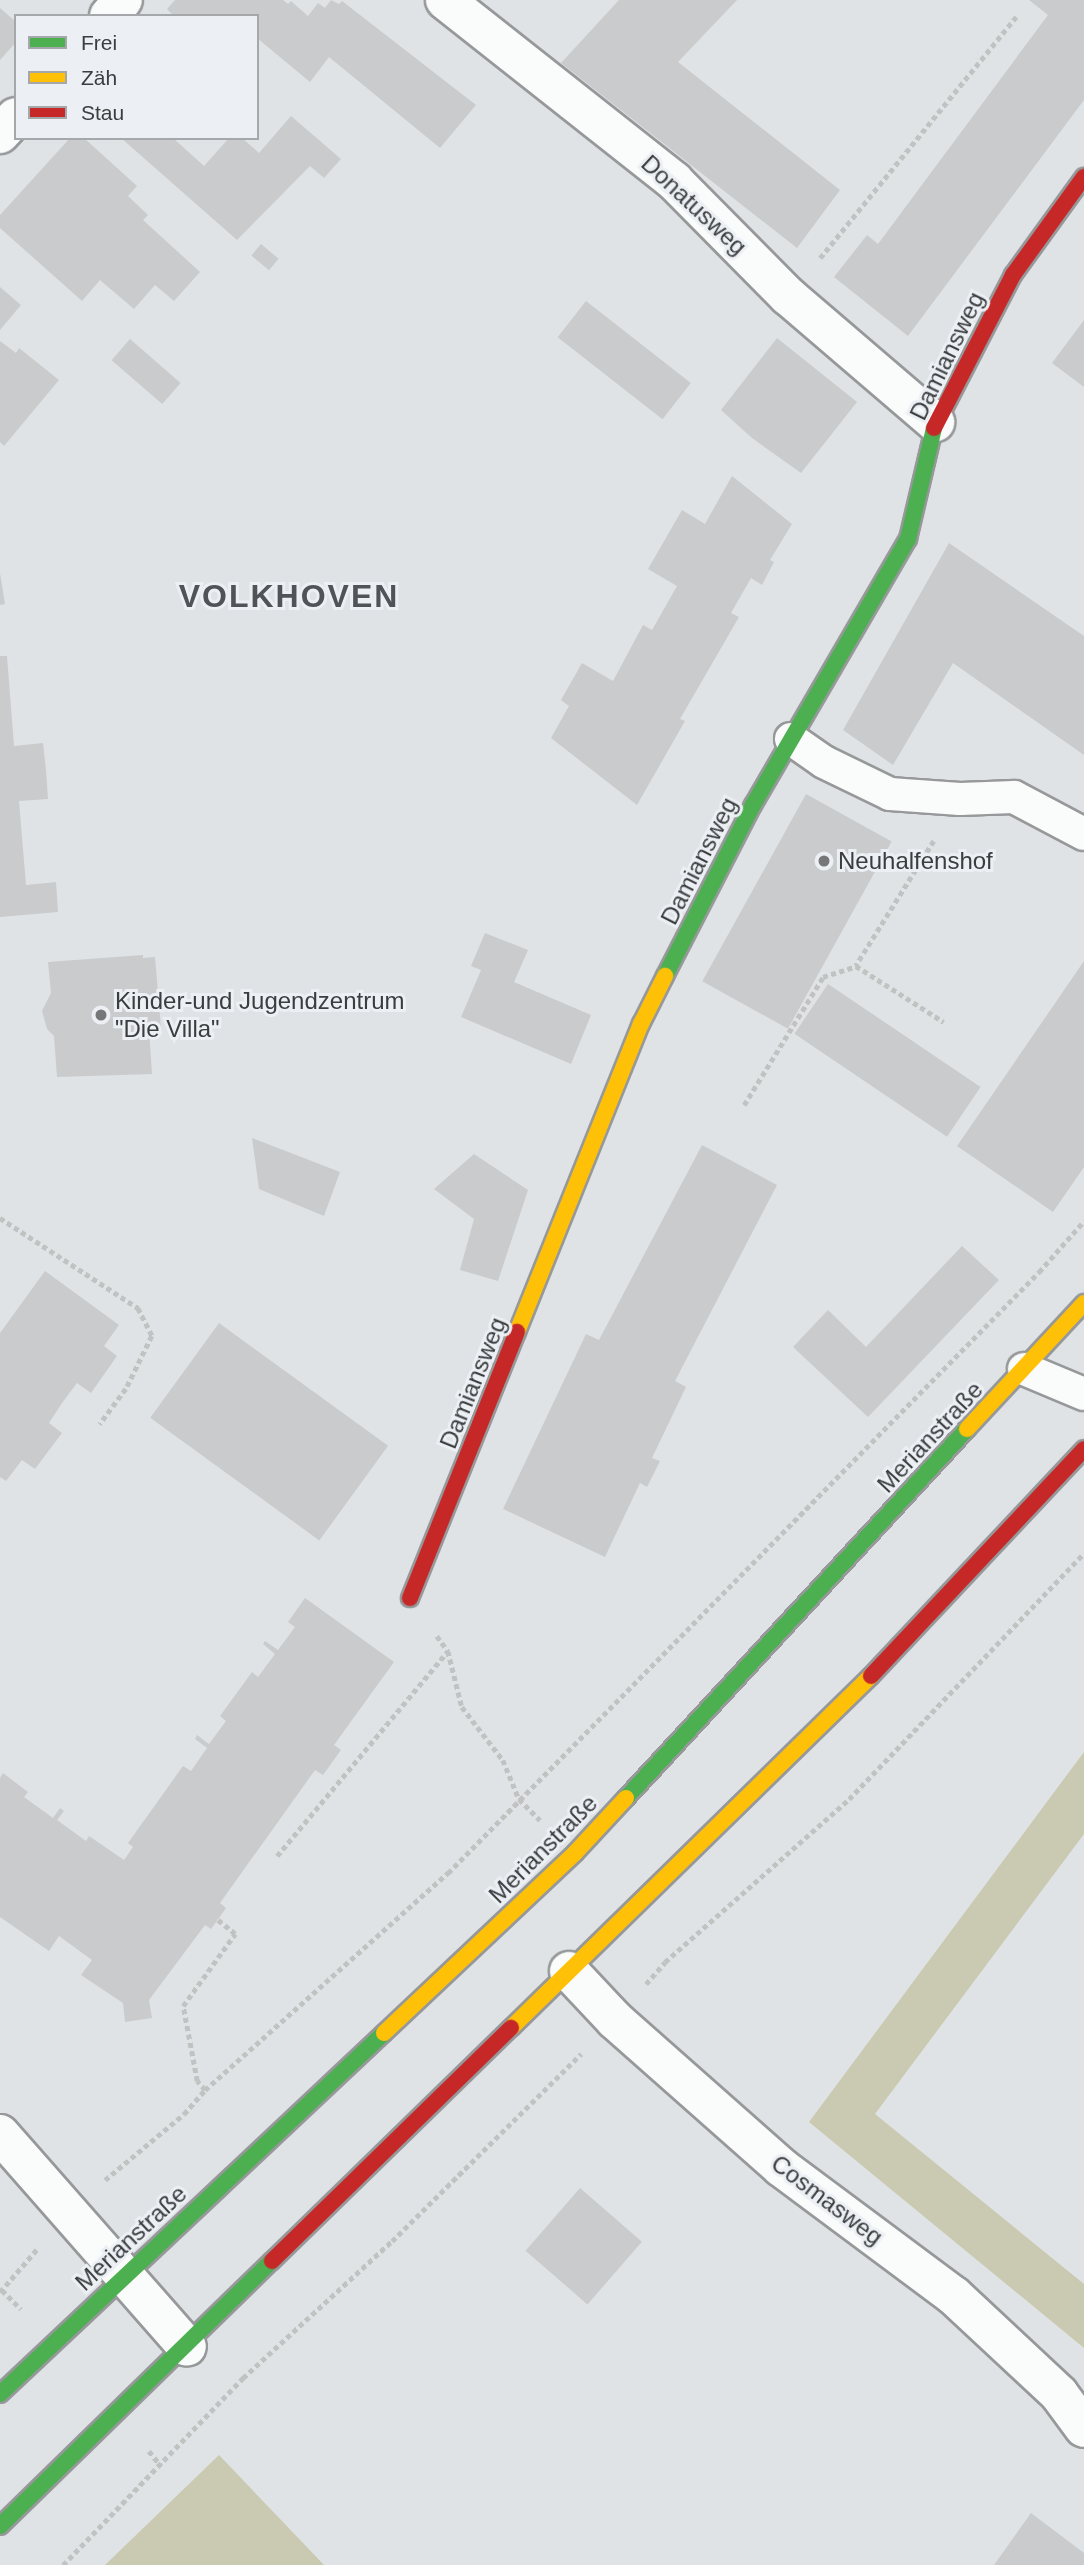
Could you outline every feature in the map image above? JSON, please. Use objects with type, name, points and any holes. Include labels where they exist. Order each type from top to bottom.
[{"type":"street","points":[[111,14],[123,0]]},
{"type":"street","name":"Donatusweg","points":[[445,0],[674,181],[788,296],[935,422]]},
{"type":"street","points":[[0,134],[14,119]]},
{"type":"street","name":"Damiansweg","points":[[410,1598],[641,1024],[753,805],[908,539],[935,422],[1013,275],[1084,177]]},
{"type":"street","name":"Merianstraße","points":[[0,2394],[124,2274],[575,1853],[1084,1303]]},
{"type":"street","points":[[0,2526],[187,2347],[886,1662],[1084,1448]]},
{"type":"street","name":"Cosmasweg","points":[[569,1971],[615,2020],[780,2167],[953,2295],[1059,2394],[1084,2428]]},
{"type":"street","points":[[0,2134],[187,2347]]},
{"type":"lane","points":[[791,739],[824,762],[890,794],[960,799],[1014,797],[1084,834]]},
{"type":"lane","points":[[1024,1369],[1084,1394]]},
{"type":"path","points":[[788,296],[1016,17]]},
{"type":"path","points":[[744,1105],[823,977],[856,966],[960,799]]},
{"type":"path","points":[[856,966],[944,1023]]},
{"type":"path","points":[[0,1218],[138,1308],[143,1317],[152,1336],[126,1389],[100,1424]]},
{"type":"path","points":[[0,2292],[70,2211],[142,2146],[184,2114],[205,2090],[448,1873],[1039,1272],[1084,1221]]},
{"type":"path","points":[[64,2565],[243,2378],[393,2241],[615,2020],[666,1962],[849,1799],[1084,1553]]},
{"type":"path","points":[[410,1598],[448,1651],[462,1707],[503,1760],[519,1799],[575,1853]]},
{"type":"path","points":[[276,1856],[448,1651]]},
{"type":"path","points":[[627,1914],[666,1962]]},
{"type":"path","points":[[205,2090],[197,2081],[183,2006],[235,1934],[218,1920]]},
{"type":"green space","points":[[1084,1752],[1084,1834],[875,2114],[1084,2284],[1084,2348],[809,2122]]},
{"type":"green space","points":[[219,2455],[324,2565],[105,2565]]},
{"type":"building","points":[[175,0],[283,0],[288,4],[291,1],[308,16],[318,3],[325,8],[331,0],[339,4],[342,1],[476,105],[440,148],[329,57],[310,82],[259,40],[259,14],[172,14],[167,9]]},
{"type":"building","points":[[619,0],[737,0],[678,62],[840,190],[797,248],[561,63]]},
{"type":"building","points":[[1029,0],[1084,0],[1084,100],[908,336],[834,277],[867,235],[878,244],[1048,15]]},
{"type":"building","points":[[0,8],[14,20],[14,44],[0,60]]},
{"type":"building","points":[[291,116],[341,159],[324,178],[310,166],[237,240],[123,140],[175,140],[204,166],[227,140],[244,140],[259,153]]},
{"type":"building","points":[[68,140],[86,140],[137,186],[128,196],[148,215],[143,220],[200,272],[174,301],[155,285],[134,309],[100,280],[82,301],[0,228],[0,215]]},
{"type":"building","points":[[261,244],[279,259],[269,270],[251,255]]},
{"type":"building","points":[[0,287],[21,305],[0,330]]},
{"type":"building","points":[[586,301],[691,383],[662,419],[558,337]]},
{"type":"building","points":[[1084,320],[1084,387],[1052,363]]},
{"type":"building","points":[[777,338],[857,402],[801,473],[752,438],[721,410]]},
{"type":"building","points":[[130,339],[181,383],[162,404],[112,360]]},
{"type":"building","points":[[0,341],[16,353],[19,348],[59,380],[4,446],[0,442]]},
{"type":"building","points":[[732,476],[792,524],[770,560],[774,562],[762,585],[751,578],[731,613],[739,617],[680,719],[685,721],[637,805],[551,738],[569,706],[561,700],[582,663],[613,681],[643,625],[652,630],[677,586],[648,569],[682,510],[705,524]]},
{"type":"building","points":[[949,543],[1084,636],[1084,755],[953,663],[893,765],[843,730]]},
{"type":"building","points":[[0,573],[5,604],[0,605]]},
{"type":"building","points":[[0,656],[7,656],[14,746],[43,743],[48,799],[19,801],[26,885],[56,882],[58,912],[0,917]]},
{"type":"building","points":[[806,794],[892,842],[788,1029],[702,981]]},
{"type":"building","points":[[485,933],[528,950],[514,982],[591,1015],[571,1064],[461,1017],[481,970],[471,966]]},
{"type":"building","name":"Kinder-und Jugendzentrum \"Die Villa\"","points":[[143,955],[143,958],[155,957],[161,1028],[149,1029],[152,1074],[57,1077],[54,1036],[47,1029],[42,1011],[51,993],[48,962]]},
{"type":"building","points":[[1084,961],[1084,1167],[1053,1212],[957,1146]]},
{"type":"building","points":[[828,984],[981,1087],[947,1137],[794,1034]]},
{"type":"building","points":[[252,1138],[340,1172],[324,1216],[259,1189]]},
{"type":"building","points":[[702,1145],[777,1185],[675,1381],[686,1387],[652,1458],[660,1461],[647,1487],[640,1483],[605,1557],[503,1509],[586,1334],[599,1340]]},
{"type":"building","points":[[474,1154],[528,1190],[498,1281],[460,1270],[474,1219],[434,1189]]},
{"type":"building","points":[[962,1246],[999,1280],[868,1417],[793,1347],[828,1310],[866,1347]]},
{"type":"building","points":[[45,1271],[119,1325],[104,1346],[117,1356],[91,1393],[77,1383],[62,1403],[49,1423],[62,1433],[35,1469],[22,1460],[6,1481],[0,1477],[0,1333]]},
{"type":"building","points":[[219,1323],[388,1446],[319,1541],[150,1418]]},
{"type":"building","points":[[305,1598],[394,1662],[334,1745],[341,1750],[323,1775],[315,1770],[220,1903],[226,1908],[211,1929],[205,1925],[149,2000],[152,2018],[125,2022],[123,2003],[81,1975],[92,1960],[59,1936],[49,1951],[0,1917],[0,1778],[3,1773],[28,1792],[24,1797],[53,1818],[60,1808],[64,1811],[57,1820],[86,1841],[89,1836],[124,1860],[133,1847],[128,1843],[183,1766],[191,1771],[207,1748],[195,1739],[197,1735],[209,1744],[226,1721],[220,1716],[252,1672],[258,1677],[275,1654],[263,1644],[265,1641],[278,1650],[295,1627],[288,1622]]},
{"type":"building","points":[[580,2188],[642,2242],[587,2304],[526,2251]]},
{"type":"building","points":[[1031,2513],[1084,2553],[1084,2565],[994,2565]]},
{"type":"traffic: fast","points":[[665,976],[753,805],[908,539],[934,428]]},
{"type":"traffic: fast","points":[[626,1798],[967,1429]]},
{"type":"traffic: fast","points":[[0,2394],[384,2033]]},
{"type":"traffic: fast","points":[[0,2526],[272,2261]]},
{"type":"traffic: slow","points":[[517,1332],[641,1024],[665,976]]},
{"type":"traffic: slow","points":[[967,1429],[1084,1303]]},
{"type":"traffic: slow","points":[[511,2028],[871,1676]]},
{"type":"traffic: slow","points":[[384,2033],[575,1853],[626,1798]]},
{"type":"traffic: jam","points":[[934,428],[1013,275],[1084,177]]},
{"type":"traffic: jam","points":[[410,1598],[517,1332]]},
{"type":"traffic: jam","points":[[871,1676],[1084,1449]]},
{"type":"traffic: jam","points":[[272,2261],[511,2028]]},
{"type":"place","name":"Neuhalfenshof","points":[[824,861]]},
{"type":"place","name":"Kinder-und Jugendzentrum \"Die Villa\"","points":[[101,1015]]},
{"type":"district","name":"VOLKHOVEN","points":[[289,596]]}]
